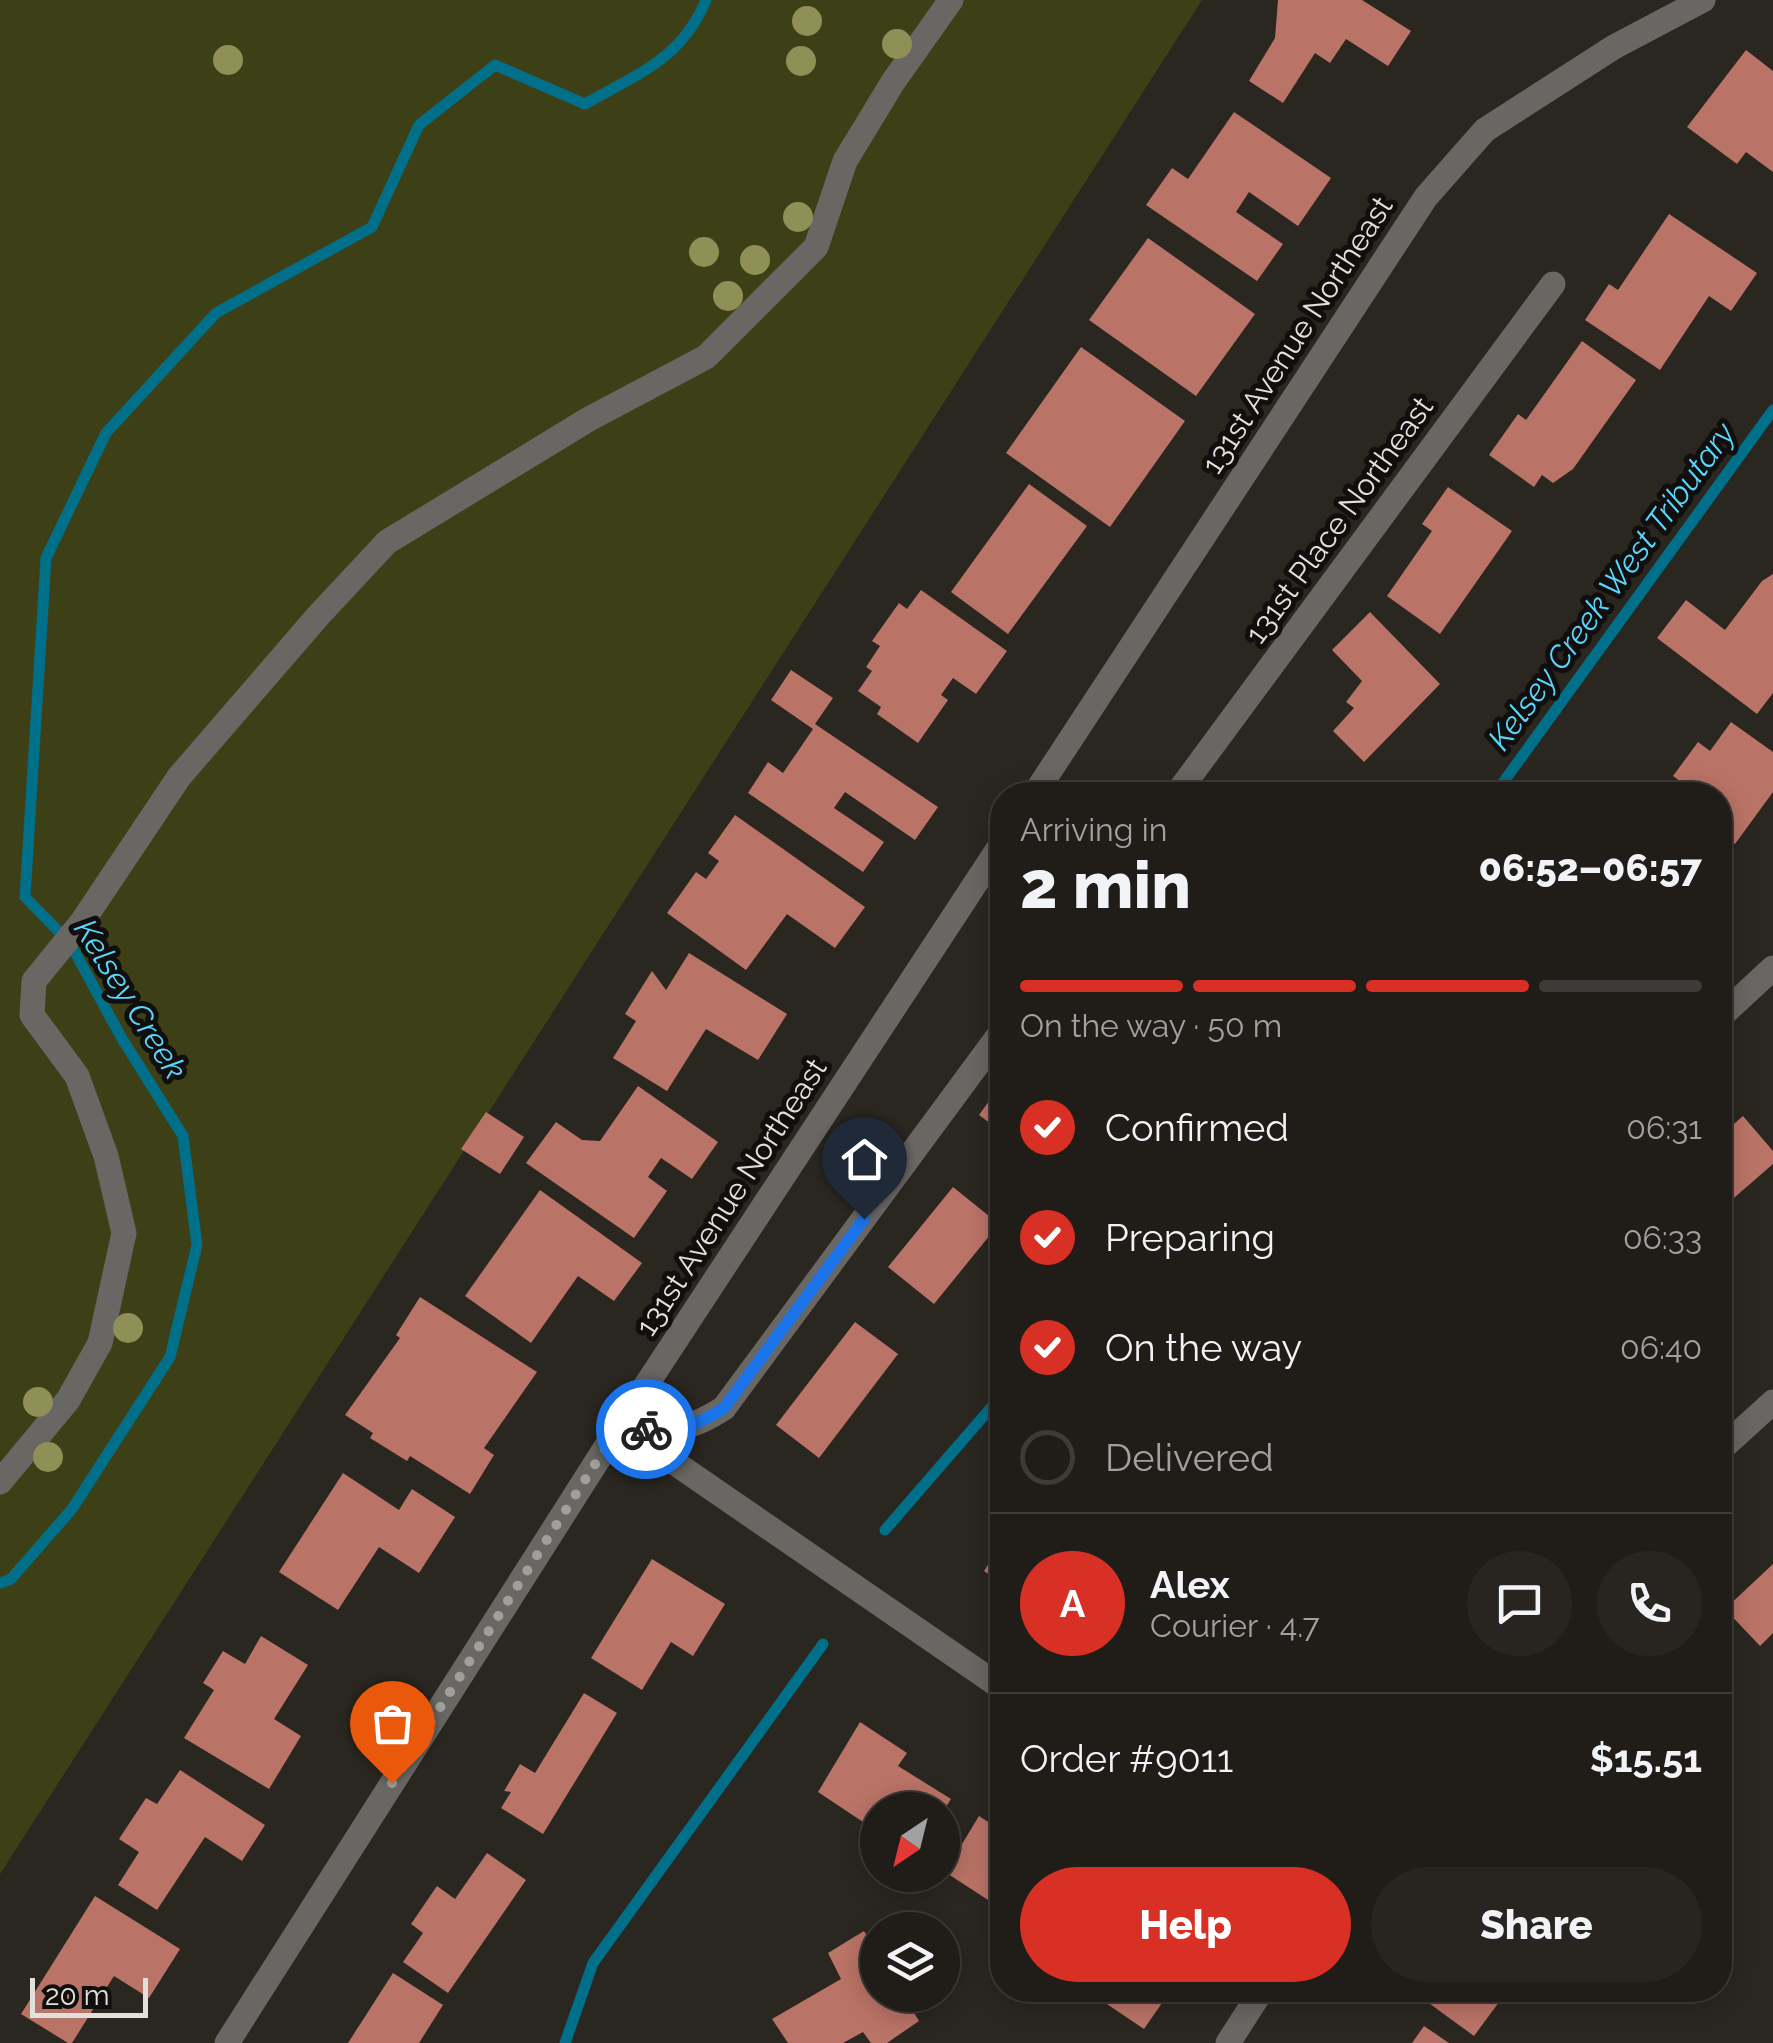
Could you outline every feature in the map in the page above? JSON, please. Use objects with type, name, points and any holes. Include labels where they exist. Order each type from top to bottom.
[{"type":"street","points":[[0,1482],[68,1400],[100,1343],[124,1233],[106,1156],[77,1076],[32,1015],[34,981],[82,922],[179,777],[387,542],[589,419],[706,357],[816,247],[845,161],[950,0]]},
{"type":"street","name":"131st Avenue Northeast","points":[[1043,782],[1426,198],[1486,130],[1614,47],[1703,0]]},
{"type":"street","name":"131st Place Northeast","points":[[1186,782],[1553,284]]},
{"type":"street","name":"131st Avenue Northeast","points":[[226,2043],[620,1425],[990,860]]},
{"type":"street","points":[[1732,1006],[1773,968]]},
{"type":"street","points":[[620,1425],[681,1430],[724,1408],[990,1047]]},
{"type":"street","points":[[1732,1439],[1773,1402]]},
{"type":"street","points":[[620,1425],[990,1680]]},
{"type":"street","points":[[1228,2043],[1254,2002]]},
{"type":"green space","points":[[0,0],[1202,0],[0,1874]]},
{"type":"building","points":[[1278,0],[1362,0],[1411,31],[1388,66],[1346,39],[1330,63],[1315,53],[1283,103],[1249,81],[1275,38]]},
{"type":"building","points":[[1746,50],[1773,71],[1773,172],[1746,152],[1737,164],[1687,127]]},
{"type":"building","points":[[1234,112],[1331,178],[1298,226],[1249,192],[1236,212],[1283,244],[1257,281],[1146,205],[1172,168],[1188,179]]},
{"type":"building","points":[[1669,214],[1757,273],[1731,311],[1709,296],[1660,370],[1585,320],[1609,284],[1618,290]]},
{"type":"building","points":[[1148,238],[1255,314],[1196,396],[1089,320]]},
{"type":"building","points":[[1582,341],[1636,380],[1573,469],[1553,483],[1542,475],[1534,487],[1489,455],[1518,414],[1526,420]]},
{"type":"building","points":[[1081,347],[1185,421],[1110,527],[1006,453]]},
{"type":"building","points":[[1029,484],[1087,526],[1008,634],[951,592]]},
{"type":"building","points":[[1448,487],[1512,531],[1440,634],[1387,596],[1432,531],[1422,524]]},
{"type":"building","points":[[1773,574],[1773,693],[1757,714],[1657,638],[1686,600],[1725,630],[1762,581]]},
{"type":"building","points":[[921,590],[1007,651],[976,694],[953,678],[941,695],[948,700],[918,743],[877,714],[881,707],[858,691],[872,671],[866,667],[880,646],[872,641],[899,603],[907,609]]},
{"type":"building","points":[[1370,612],[1440,684],[1364,762],[1333,731],[1354,708],[1346,702],[1362,681],[1332,650]]},
{"type":"building","points":[[791,670],[833,698],[815,724],[938,807],[915,840],[845,792],[834,808],[884,842],[863,872],[748,793],[768,762],[783,773],[813,729],[771,700]]},
{"type":"building","points":[[1731,722],[1773,752],[1773,792],[1735,844],[1732,782],[1681,782],[1673,776],[1698,742],[1710,751]]},
{"type":"building","points":[[735,815],[865,907],[835,948],[787,914],[746,970],[667,913],[696,872],[706,879],[719,861],[708,853]]},
{"type":"building","points":[[689,953],[787,1014],[758,1060],[706,1029],[667,1091],[613,1058],[636,1021],[625,1014],[652,971],[666,990]]},
{"type":"building","points":[[638,1086],[718,1142],[692,1179],[661,1158],[648,1177],[667,1191],[634,1238],[526,1163],[556,1122],[582,1140],[600,1141]]},
{"type":"building","points":[[990,1100],[990,1123],[979,1115]]},
{"type":"building","points":[[486,1112],[524,1137],[500,1174],[461,1149]]},
{"type":"building","points":[[1743,1116],[1773,1151],[1773,1164],[1732,1200],[1732,1126]]},
{"type":"building","points":[[953,1187],[990,1217],[990,1235],[934,1304],[888,1267]]},
{"type":"building","points":[[540,1190],[642,1263],[614,1301],[578,1276],[531,1343],[465,1296]]},
{"type":"building","points":[[420,1297],[537,1372],[484,1448],[494,1455],[470,1494],[410,1456],[407,1461],[370,1438],[373,1433],[345,1415],[400,1338],[396,1335]]},
{"type":"building","points":[[855,1322],[898,1354],[819,1458],[776,1425]]},
{"type":"building","points":[[343,1473],[399,1510],[412,1489],[455,1517],[419,1573],[379,1547],[338,1610],[279,1572]]},
{"type":"building","points":[[652,1559],[725,1604],[693,1656],[671,1642],[642,1690],[591,1658]]},
{"type":"building","points":[[1773,1564],[1773,1633],[1760,1646],[1732,1616],[1732,1602]]},
{"type":"building","points":[[261,1636],[308,1665],[274,1719],[301,1736],[269,1789],[184,1738],[214,1690],[203,1683],[223,1651],[245,1664]]},
{"type":"building","points":[[584,1693],[617,1713],[543,1834],[501,1808],[511,1792],[504,1791],[520,1764],[535,1773]]},
{"type":"building","points":[[860,1722],[907,1753],[898,1766],[940,1792],[860,1792],[860,1820],[818,1792]]},
{"type":"building","points":[[180,1770],[265,1825],[242,1861],[205,1837],[157,1910],[118,1885],[139,1852],[119,1839],[146,1798],[157,1804]]},
{"type":"building","points":[[979,1816],[990,1823],[990,1901],[960,1882],[960,1847]]},
{"type":"building","points":[[487,1853],[526,1880],[448,1993],[403,1962],[423,1933],[411,1924],[437,1886],[455,1899]]},
{"type":"building","points":[[95,1896],[180,1949],[149,1998],[114,1976],[72,2043],[68,2043],[21,2014]]},
{"type":"building","points":[[860,1933],[860,2012],[913,2012],[919,2021],[887,2043],[871,2043],[863,2032],[843,2043],[788,2043],[772,2019],[841,1979],[828,1953]]},
{"type":"building","points":[[393,1973],[443,2005],[419,2043],[348,2043]]},
{"type":"building","points":[[1104,2002],[1163,2002],[1144,2029]]},
{"type":"building","points":[[1427,2002],[1499,2002],[1474,2036]]},
{"type":"building","points":[[1424,2026],[1449,2043],[1412,2043]]},
{"type":"waterway","name":"Kelsey Creek","points":[[0,1583],[11,1579],[72,1509],[170,1357],[197,1245],[183,1136],[121,1037],[70,943],[25,897],[46,558],[106,433],[216,313],[372,227],[419,125],[495,65],[585,104],[671,51],[696,20],[706,0]]},
{"type":"waterway","name":"Kelsey Creek West Tributary","points":[[1503,782],[1773,410]]},
{"type":"waterway","name":"Kelsey Creek West Tributary","points":[[885,1530],[990,1409]]},
{"type":"waterway","name":"Kelsey Creek West Tributary","points":[[565,2043],[593,1963],[823,1644]]},
{"type":"way so far","points":[[392,1783],[620,1425],[646,1429]]},
{"type":"route","points":[[646,1429],[681,1430],[724,1408],[864,1219]]}]
